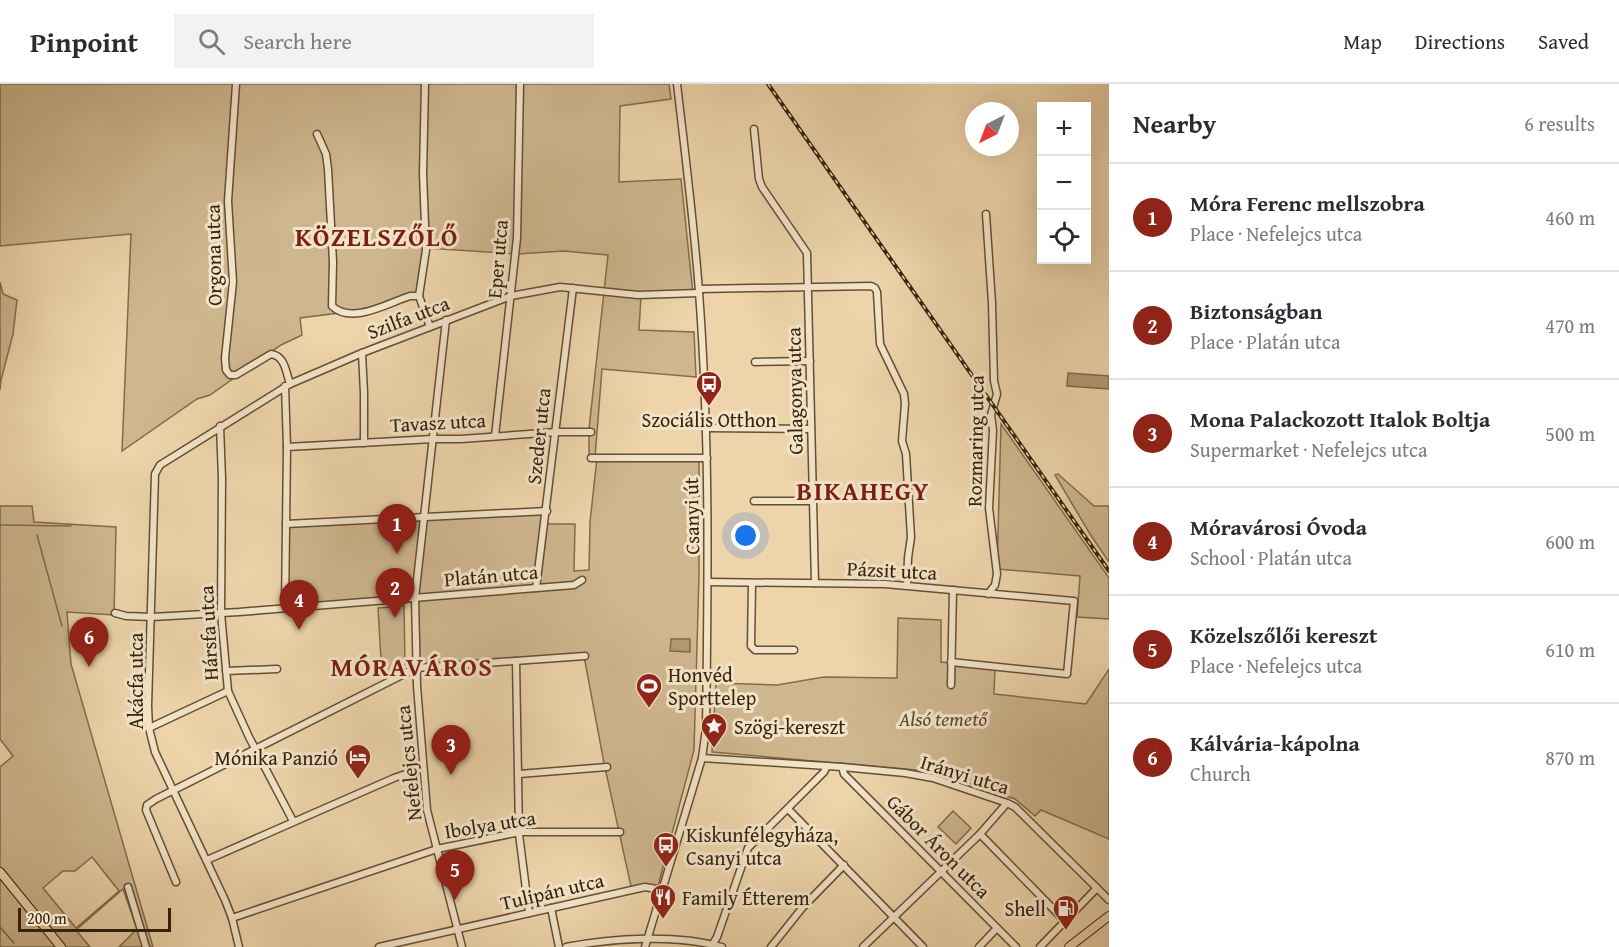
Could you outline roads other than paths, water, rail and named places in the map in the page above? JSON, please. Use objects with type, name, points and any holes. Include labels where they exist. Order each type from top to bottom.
[{"type":"main road","points":[[0,872],[61,947]]},
{"type":"main road","points":[[1069,947],[1109,916]]},
{"type":"street","name":"Orgona utca","points":[[236,84],[228,201],[234,282],[225,358],[226,370],[230,375],[236,375],[271,354],[281,358],[287,385],[285,608]]},
{"type":"street","points":[[425,84],[423,174],[426,250],[419,296],[430,327]]},
{"type":"street","name":"Eper utca","points":[[495,436],[517,238],[520,84]]},
{"type":"street","name":"Csanyi út","points":[[646,944],[702,758],[706,729],[708,582],[706,428],[699,291],[677,84]]},
{"type":"street","name":"Galagonya utca","points":[[754,129],[762,188],[806,249],[815,583]]},
{"type":"street","points":[[317,134],[326,154],[328,169],[333,262],[332,306],[340,311],[360,312],[410,296],[419,296]]},
{"type":"street","name":"Rozmaring utca","points":[[986,214],[994,381],[997,394],[990,416],[993,430],[989,508],[997,574],[995,585],[988,594]]},
{"type":"street","name":"Szilfa utca","points":[[156,469],[287,385],[362,353],[511,296],[541,289],[573,288],[638,295],[874,286],[877,292],[878,334],[883,353],[904,393],[902,441],[906,454],[911,537],[907,585]]},
{"type":"street","name":"Szeder utca","points":[[536,588],[573,288]]},
{"type":"street","name":"Nefelejcs utca","points":[[446,320],[415,598],[416,668],[427,810],[462,947]]},
{"type":"street","points":[[362,353],[364,442]]},
{"type":"street","points":[[755,362],[810,361]]},
{"type":"street","name":"Hársfa utca","points":[[220,426],[221,613],[228,691],[293,822]]},
{"type":"street","points":[[706,428],[811,429]]},
{"type":"street","name":"Tavasz utca","points":[[287,447],[591,432]]},
{"type":"street","points":[[591,458],[707,458]]},
{"type":"street","name":"Akácfa utca","points":[[156,469],[149,728],[155,752],[232,918],[239,947]]},
{"type":"street","points":[[754,501],[813,501]]},
{"type":"street","points":[[286,524],[547,511]]},
{"type":"street","name":"Platán utca","points":[[115,613],[126,616],[152,617],[221,613],[574,585],[582,580]]},
{"type":"street","name":"Pázsit utca","points":[[708,582],[907,585],[1074,601],[1067,674],[951,662]]},
{"type":"street","points":[[752,584],[752,646],[755,650],[794,650]]},
{"type":"street","points":[[951,685],[953,590]]},
{"type":"street","points":[[176,882],[146,810],[147,805],[152,801],[416,668],[585,656]]},
{"type":"street","points":[[516,661],[519,832],[529,913]]},
{"type":"street","points":[[226,671],[277,669]]},
{"type":"street","points":[[149,728],[228,691]]},
{"type":"street","name":"Irányi utca","points":[[702,758],[842,767],[933,778],[1008,802],[1016,807],[1109,900]]},
{"type":"street","points":[[712,946],[748,848],[824,772],[827,766]]},
{"type":"street","points":[[519,774],[607,767]]},
{"type":"street","name":"Gábor Áron utca","points":[[842,767],[844,774],[1016,947]]},
{"type":"street","points":[[207,860],[423,768]]},
{"type":"street","points":[[863,947],[980,834],[1008,802]]},
{"type":"street","points":[[788,809],[923,947]]},
{"type":"street","name":"Ibolya utca","points":[[232,918],[437,849],[519,832],[620,832]]},
{"type":"street","points":[[980,834],[1065,921]]},
{"type":"street","points":[[771,947],[803,907],[844,865]]},
{"type":"street","points":[[128,887],[146,947]]},
{"type":"street","name":"Tulipán utca","points":[[380,947],[641,888],[650,887],[662,890]]},
{"type":"street","points":[[1040,947],[1097,888]]},
{"type":"street","points":[[551,908],[559,947]]},
{"type":"street","points":[[979,947],[997,928]]},
{"type":"street","points":[[566,947],[592,944],[678,944],[722,947]]},
{"type":"waterway","points":[[0,525],[71,526]]},
{"type":"waterway","points":[[37,535],[62,626]]},
{"type":"waterway","points":[[0,927],[14,943]]},
{"type":"railway","points":[[768,84],[1109,571]]},
{"type":"place","name":"Szociális Otthon","points":[[709,407]]},
{"type":"place","name":"Móra Ferenc mellszobra","points":[[397,554]]},
{"type":"place","name":"Biztonságban","points":[[395,618]]},
{"type":"place","name":"Móravárosi Óvoda","points":[[299,630]]},
{"type":"place","name":"Kálvária-kápolna","points":[[89,667]]},
{"type":"place","name":"Honvéd Sporttelep","points":[[649,709]]},
{"type":"place","name":"Szögi-kereszt","points":[[714,749]]},
{"type":"place","name":"Mona Palackozott Italok Boltja","points":[[451,775]]},
{"type":"place","name":"Mónika Panzió","points":[[358,780]]},
{"type":"place","name":"Kiskunfélegyháza, Csanyi utca","points":[[666,868]]},
{"type":"place","name":"Közelszőlői kereszt","points":[[455,900]]},
{"type":"place","name":"Family Étterem","points":[[663,920]]},
{"type":"place","name":"Shell","points":[[1066,931]]},
{"type":"district","name":"KÖZELSZŐLŐ","points":[[377,236]]},
{"type":"district","name":"BIKAHEGY","points":[[863,490]]},
{"type":"district","name":"MÓRAVÁROS","points":[[412,666]]},
{"type":"park label","name":"Alsó temető","points":[[943,718]]}]
